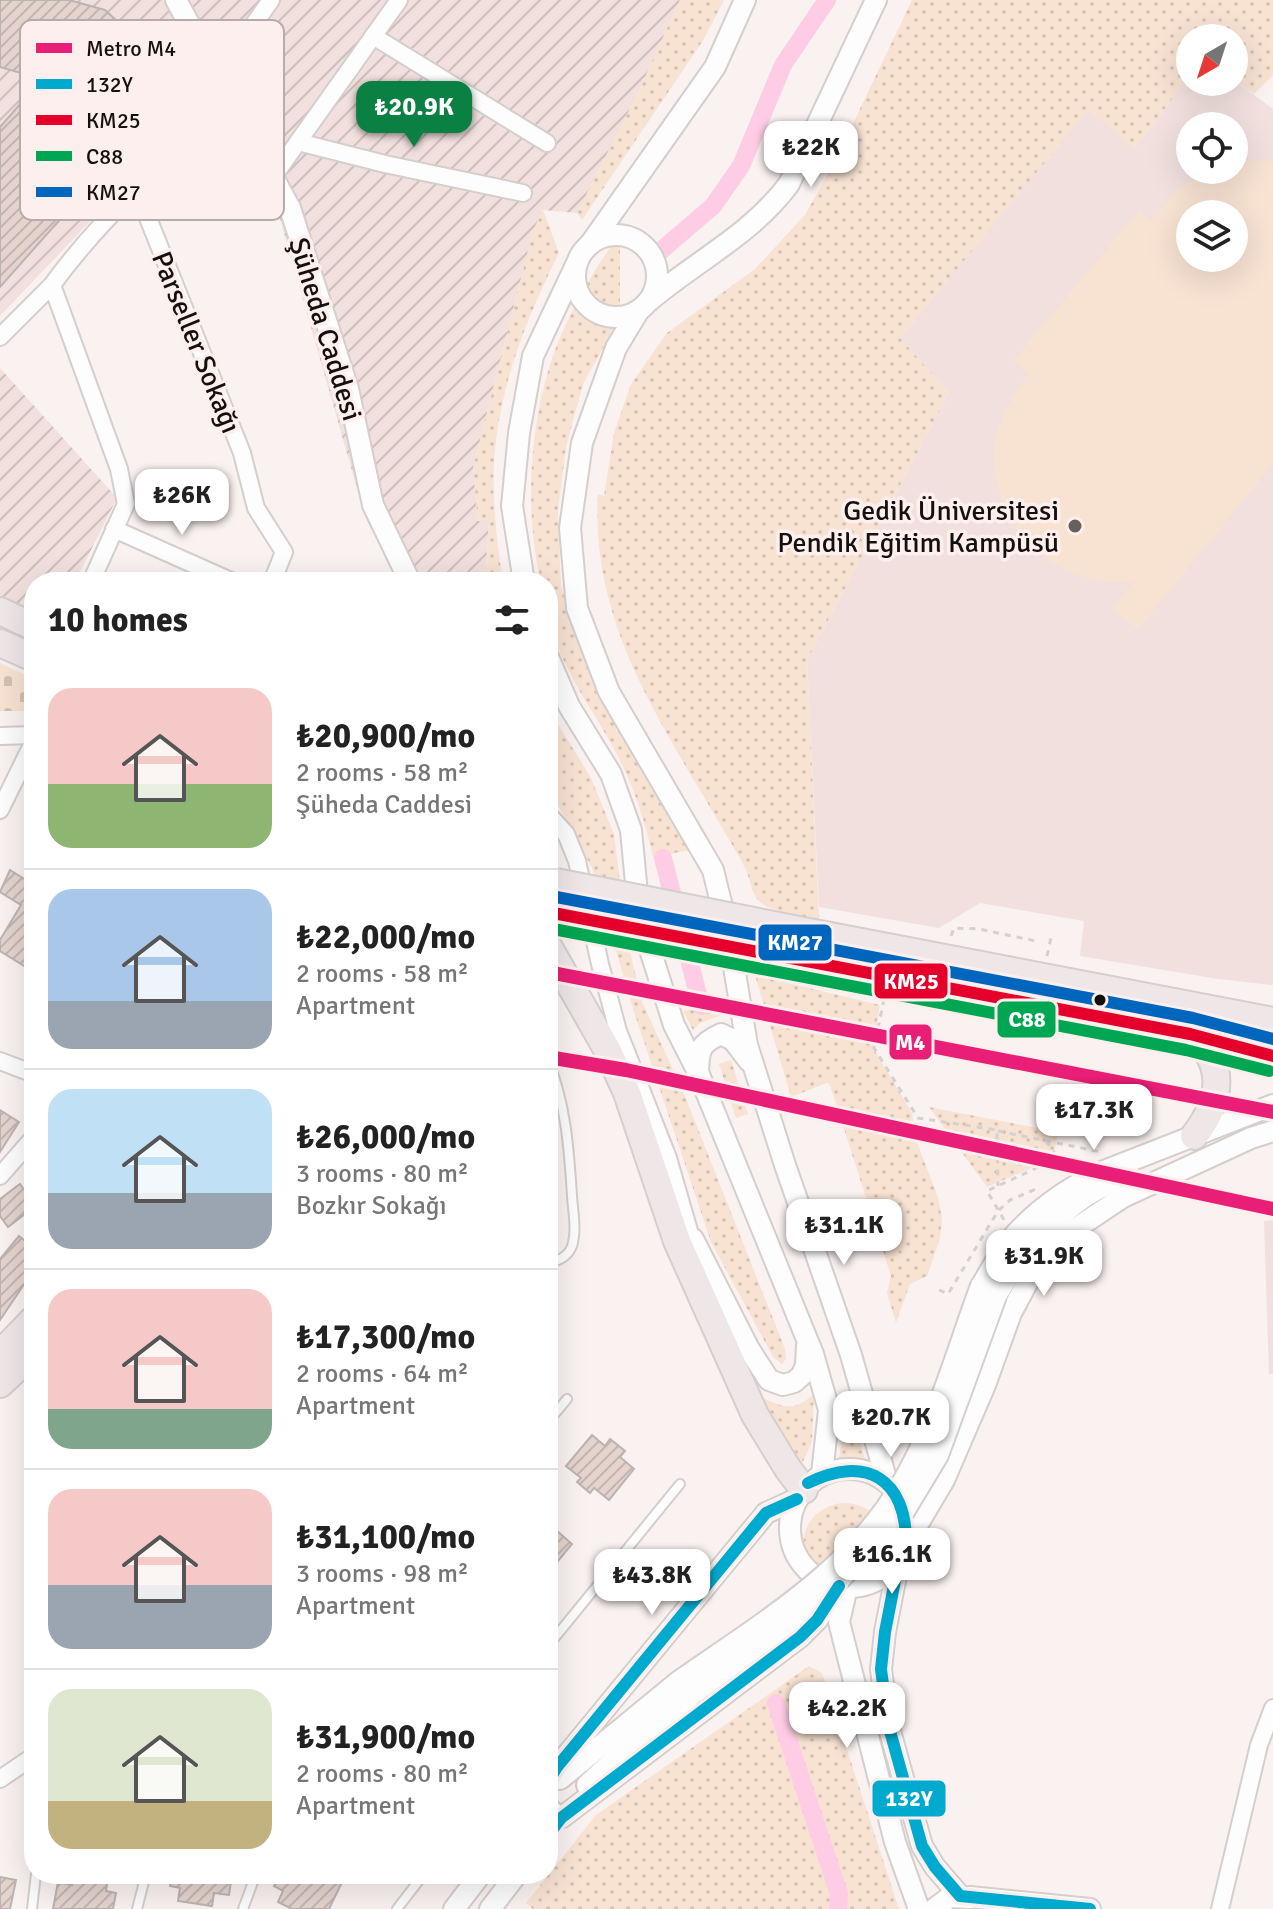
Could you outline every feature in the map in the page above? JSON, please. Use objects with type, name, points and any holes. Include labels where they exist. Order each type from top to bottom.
[{"type":"main road","points":[[0,611],[24,622]]},
{"type":"main road","points":[[0,643],[24,654]]},
{"type":"main road","points":[[558,883],[1273,1021]]},
{"type":"main road","points":[[558,914],[1190,1034],[1273,1056]]},
{"type":"main road","points":[[558,964],[608,1051],[627,1093],[677,1241],[755,1415],[788,1469],[808,1488]]},
{"type":"main road","points":[[1190,1034],[1203,1044],[1216,1068],[1218,1087],[1204,1124],[1194,1136]]},
{"type":"main road","points":[[0,1354],[24,1329]]},
{"type":"main road","points":[[0,1384],[24,1361]]},
{"type":"street","name":"Şüheda Caddesi","points":[[176,0],[187,20]]},
{"type":"street","points":[[257,20],[271,0]]},
{"type":"street","points":[[284,162],[399,0]]},
{"type":"street","points":[[522,572],[512,506],[519,433],[533,356],[576,265],[715,67],[745,0]]},
{"type":"street","points":[[576,265],[578,293],[586,305],[612,317],[626,316],[740,235],[771,208],[789,184],[876,0]]},
{"type":"street","points":[[373,36],[547,143]]},
{"type":"street","points":[[298,142],[523,193]]},
{"type":"street","name":"Şüheda Caddesi","points":[[284,197],[348,389],[373,505],[405,572]]},
{"type":"street","points":[[0,337],[52,285],[81,246],[106,220]]},
{"type":"street","name":"Parseller Sokağı","points":[[149,220],[242,453],[256,508],[284,552],[276,572]]},
{"type":"street","points":[[591,243],[602,237],[628,237],[649,252],[657,276],[644,305],[616,348],[582,443],[570,528],[577,608],[609,692],[713,870],[728,931],[747,1045],[851,1355],[887,1482]]},
{"type":"street","points":[[52,285],[119,469],[126,504],[95,572]]},
{"type":"street","points":[[114,529],[211,572]]},
{"type":"street","points":[[558,680],[569,706],[611,774],[631,830],[639,915],[674,1025],[698,1072],[807,1338],[829,1410],[808,1488],[790,1514],[789,1534],[794,1552],[805,1568],[820,1580],[843,1586],[873,1582],[888,1573],[944,1480],[985,1385],[1011,1313],[1034,1270],[1072,1231],[1123,1197],[1251,1138],[1273,1131]]},
{"type":"street","points":[[0,736],[24,737]]},
{"type":"street","points":[[0,810],[24,759]]},
{"type":"street","points":[[558,825],[566,834],[577,861],[618,1031],[668,1158],[693,1239],[749,1349],[769,1380],[783,1385],[794,1382],[802,1375],[806,1365],[807,1338]]},
{"type":"street","points":[[698,1072],[699,1051],[708,1040],[721,1034],[733,1040],[754,1067]]},
{"type":"street","points":[[0,1061],[24,1070]]},
{"type":"street","points":[[558,1784],[808,1590],[868,1532],[900,1488],[921,1449],[1013,1238],[1033,1217],[1072,1187],[1099,1173],[1273,1105]]},
{"type":"street","points":[[988,1291],[1032,1244],[1085,1196],[1160,1159],[1222,1135],[1273,1123]]},
{"type":"street","points":[[0,1176],[24,1148]]},
{"type":"street","points":[[693,1239],[700,1294]]},
{"type":"street","points":[[558,1766],[766,1513],[839,1469],[872,1473],[887,1482],[898,1495],[908,1527],[885,1632],[881,1669],[888,1724],[922,1846],[935,1867],[972,1901]]},
{"type":"street","points":[[558,1809],[800,1637],[843,1586]]},
{"type":"street","points":[[843,1586],[839,1622],[895,1842],[919,1909]]},
{"type":"street","points":[[558,1810],[569,1806],[684,1689]]},
{"type":"street","points":[[1220,1909],[1259,1745],[1273,1708]]},
{"type":"street","points":[[0,1779],[24,1763]]},
{"type":"street","points":[[454,1909],[473,1884]]},
{"type":"street","points":[[490,1909],[509,1884]]},
{"type":"street","points":[[934,1909],[941,1902],[972,1901],[1090,1909]]},
{"type":"lane","points":[[558,1088],[568,1136],[575,1231],[571,1248],[564,1258],[558,1260]]},
{"type":"lane","points":[[558,1410],[567,1399]]},
{"type":"lane","points":[[558,1634],[680,1484]]},
{"type":"lane","points":[[32,1909],[35,1884]]},
{"type":"lane","points":[[137,1909],[143,1884]]},
{"type":"lane","points":[[243,1909],[252,1884]]},
{"type":"lane","points":[[397,1909],[416,1884]]},
{"type":"path","points":[[979,929],[1036,941]]},
{"type":"path","points":[[884,999],[874,1048],[918,1118],[997,1130],[1108,1153]]},
{"type":"path","points":[[997,1130],[998,1186]]},
{"type":"path","points":[[1046,1141],[1075,1180]]},
{"type":"path","points":[[1013,1238],[987,1191],[1058,1158]]},
{"type":"path","points":[[1031,1160],[1040,1166]]},
{"type":"path","points":[[939,1290],[948,1294],[998,1211],[1010,1200]]},
{"type":"shaded area","points":[[0,0],[680,0],[637,95],[577,213],[543,210],[533,231],[473,468],[478,521],[489,519],[486,572],[393,572],[364,513],[280,220],[284,220],[284,20],[20,20],[20,220],[91,220],[0,316]]},
{"type":"shaded area","name":"Gedik Üniversitesi Pendik Eğitim Kampüsü","points":[[1248,90],[1273,109],[1273,985],[1080,956],[1084,921],[980,903],[939,928],[819,907],[807,660],[949,393],[900,338],[1088,109],[1135,148],[1176,94],[1176,96],[1248,96]]},
{"type":"shaded area","points":[[0,368],[117,498],[80,572],[24,572],[24,608],[0,597]]},
{"type":"shaded area","points":[[1273,1220],[1273,1374],[1269,1374],[1264,1221]]},
{"type":"green space","points":[[680,0],[724,0],[704,39],[582,220],[577,213],[637,95]]},
{"type":"green space","points":[[912,0],[1273,0],[1273,75],[1254,94],[1248,90],[1248,24],[1176,24],[1176,94],[1135,148],[1088,110],[900,338],[949,393],[807,660],[819,920],[773,909],[758,900],[740,858],[657,716],[636,675],[606,588],[599,542],[598,494],[604,496],[614,433],[631,384],[667,333],[755,269],[805,215],[837,157]]},
{"type":"green space","points":[[1248,161],[1273,161],[1273,464],[1138,629],[1112,609],[1133,582],[1105,581],[1079,575],[1055,564],[1034,548],[1017,529],[1004,506],[996,480],[994,452],[997,431],[1005,411],[1028,374],[1013,361],[1139,211],[1151,220],[1186,184],[1248,184]]},
{"type":"green space","points":[[543,210],[559,253],[528,320],[505,391],[496,440],[494,475],[502,572],[486,572],[489,519],[478,521],[473,468],[533,231]]},
{"type":"green space","points":[[620,233],[620,318],[583,384],[566,447],[558,510],[561,587],[620,732],[690,850],[653,857],[626,773],[558,648],[558,572],[539,572],[535,553],[532,460],[541,397],[559,340],[594,272]]},
{"type":"green space","points":[[0,663],[24,674],[24,711],[0,711]]},
{"type":"green space","points":[[558,724],[591,778],[614,834],[627,939],[642,1002],[683,1091],[785,1349],[786,1359],[782,1364],[773,1357],[711,1242],[634,1012],[592,868],[558,805]]},
{"type":"green space","points":[[755,975],[880,1005],[873,1045],[912,1113],[916,1140],[938,1197],[942,1219],[940,1239],[927,1276],[910,1284],[896,1323],[887,1293],[891,1276],[829,1082],[791,1097]]},
{"type":"green space","points":[[721,1005],[722,1015],[700,1023],[693,1030],[683,1011]]},
{"type":"green space","points":[[731,1060],[748,1114],[736,1118],[719,1064]]},
{"type":"green space","points":[[929,1107],[1058,1132],[1053,1159],[987,1187]]},
{"type":"green space","points":[[814,1394],[812,1442],[801,1466],[762,1398],[795,1406]]},
{"type":"green space","points":[[849,1400],[866,1463],[838,1463]]},
{"type":"green space","points":[[845,1503],[861,1506],[875,1515],[884,1529],[887,1545],[884,1561],[875,1575],[861,1584],[845,1587],[829,1584],[815,1575],[806,1561],[803,1545],[806,1529],[815,1515],[829,1506]]},
{"type":"green space","points":[[809,1666],[822,1673],[899,1909],[533,1909],[526,1903],[541,1884],[558,1884],[558,1863],[596,1815]]},
{"type":"building","points":[[0,0],[69,0],[105,10],[116,20],[20,20],[20,73],[0,67]]},
{"type":"building","points":[[20,104],[20,220],[59,220],[0,287],[0,127]]},
{"type":"building","points":[[10,870],[24,879],[24,966],[0,951],[0,940],[21,905],[0,892]]},
{"type":"building","points":[[0,1110],[19,1122],[0,1152]]},
{"type":"building","points":[[20,1184],[24,1189],[24,1215],[8,1227],[0,1216],[0,1199]]},
{"type":"building","points":[[19,1236],[24,1240],[24,1284],[0,1320],[0,1259]]},
{"type":"building","points":[[592,1435],[605,1446],[610,1439],[625,1451],[620,1457],[634,1469],[609,1500],[594,1488],[590,1493],[577,1482],[581,1478],[566,1466]]},
{"type":"building","points":[[558,1532],[572,1544],[558,1561]]},
{"type":"building","points":[[0,1877],[16,1880],[10,1909],[0,1909]]},
{"type":"building","points":[[58,1884],[107,1884],[106,1891],[116,1893],[113,1909],[53,1909]]},
{"type":"building","points":[[231,1884],[229,1895],[214,1893],[212,1906],[178,1901],[180,1888],[170,1886]]},
{"type":"building","points":[[341,1884],[329,1909],[292,1909],[278,1902],[283,1891],[274,1886]]},
{"type":"waterway","points":[[657,254],[713,206],[741,166],[783,65],[827,0]]},
{"type":"waterway","points":[[663,858],[701,1006]]},
{"type":"waterway","points":[[776,1703],[839,1894],[838,1909]]},
{"type":"metro line","name":"M4","points":[[558,974],[1273,1112]]},
{"type":"metro line","name":"M4","points":[[558,1059],[626,1070],[1273,1209]]},
{"type":"transit line","name":"KM27","points":[[558,897],[1193,1018],[1273,1039]]},
{"type":"transit line","name":"KM25","points":[[558,914],[1190,1034],[1273,1056]]},
{"type":"transit line","name":"C88","points":[[558,930],[1186,1050],[1269,1071]]},
{"type":"transit line","name":"132Y","points":[[808,1483],[848,1471],[865,1472],[879,1478],[891,1488],[899,1503],[906,1544]]},
{"type":"transit line","name":"132Y","points":[[558,1766],[766,1513],[797,1499]]},
{"type":"transit line","name":"132Y","points":[[899,1560],[881,1669],[888,1724],[922,1846],[960,1896],[1090,1909]]},
{"type":"transit line","name":"132Y","points":[[558,1822],[800,1637],[817,1620],[839,1586]]},
{"type":"place","name":"Gedik Üniversitesi Pendik Eğitim Kampüsü","points":[[1075,526]]}]
